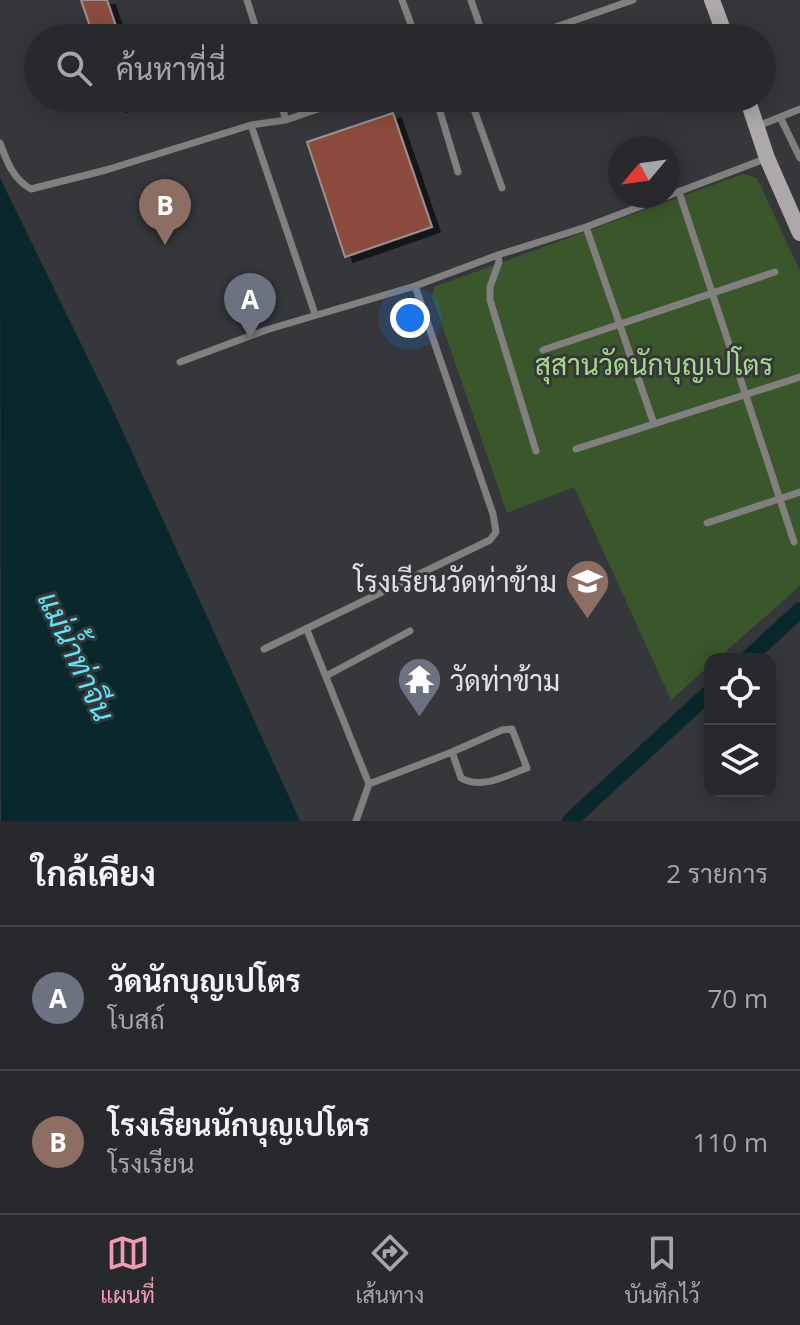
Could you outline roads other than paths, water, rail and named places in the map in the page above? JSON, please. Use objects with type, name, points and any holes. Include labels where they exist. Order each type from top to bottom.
[{"type":"street","points":[[712,0],[721,24]]},
{"type":"street","points":[[752,112],[767,158],[800,233]]},
{"type":"lane","points":[[247,0],[255,24]]},
{"type":"lane","points":[[402,0],[411,24]]},
{"type":"lane","points":[[471,0],[479,24]]},
{"type":"lane","points":[[564,24],[633,0]]},
{"type":"lane","points":[[758,126],[800,109]]},
{"type":"lane","points":[[283,112],[286,120]]},
{"type":"lane","points":[[0,143],[8,165],[20,183],[31,189],[106,170],[251,125],[286,120],[309,112]]},
{"type":"lane","points":[[440,112],[458,172]]},
{"type":"lane","points":[[475,112],[502,188]]},
{"type":"lane","points":[[780,117],[800,158]]},
{"type":"lane","points":[[251,125],[315,314]]},
{"type":"lane","points":[[680,192],[767,158]]},
{"type":"lane","points":[[680,195],[794,542]]},
{"type":"lane","points":[[180,362],[315,314],[415,286],[636,208]]},
{"type":"lane","points":[[586,227],[654,424]]},
{"type":"lane","points":[[498,255],[490,300],[536,451]]},
{"type":"lane","points":[[543,350],[775,272]]},
{"type":"lane","points":[[264,649],[490,540],[496,532],[493,514],[415,286]]},
{"type":"lane","points":[[576,449],[800,377]]},
{"type":"lane","points":[[707,523],[800,492]]},
{"type":"lane","points":[[307,630],[369,784],[356,821]]},
{"type":"lane","points":[[326,676],[410,631]]},
{"type":"lane","points":[[369,784],[502,730],[512,729],[527,768],[481,783],[469,783],[461,778],[452,752]]},
{"type":"water","name":"แม่น้ำท่าจีน","points":[[0,178],[107,397],[300,821],[1,821]]},
{"type":"waterway","points":[[753,653],[800,610]]},
{"type":"waterway","points":[[570,821],[704,698]]},
{"type":"place","name":"โรงเรียนนักบุญเปโตร","points":[[165,245]]},
{"type":"place","name":"วัดนักบุญเปโตร","points":[[250,339]]},
{"type":"place","name":"โรงเรียนวัดท่าข้าม","points":[[588,620]]},
{"type":"place","name":"วัดท่าข้าม","points":[[419,719]]},
{"type":"park label","name":"สุสานวัดนักบุญเปโตร","points":[[654,364]]}]
